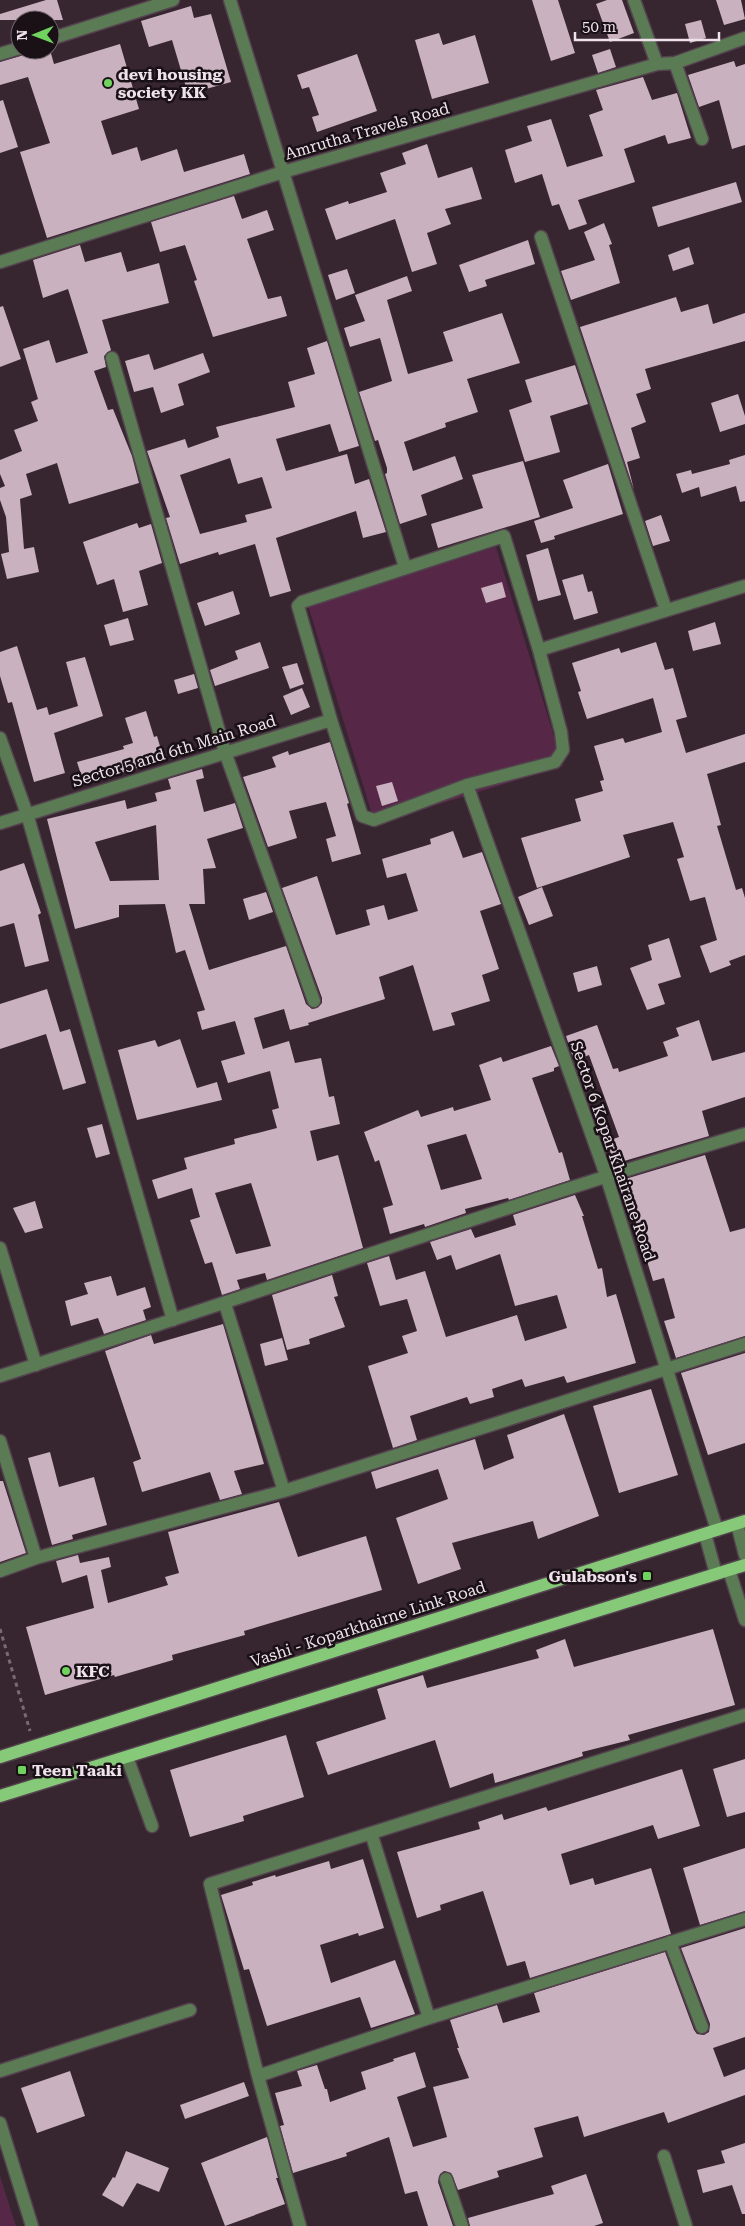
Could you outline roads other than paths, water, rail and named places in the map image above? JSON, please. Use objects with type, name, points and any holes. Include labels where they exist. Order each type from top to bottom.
[{"type":"main road","name":"Vashi - Koparkhairne Link Road","points":[[0,1757],[741,1523]]},
{"type":"main road","points":[[0,1796],[745,1565]]},
{"type":"street","points":[[60,36],[173,0]]},
{"type":"street","points":[[230,0],[405,567]]},
{"type":"street","points":[[634,0],[657,64]]},
{"type":"street","name":"Amrutha Travels Road","points":[[0,262],[283,172],[657,64],[676,63],[745,38]]},
{"type":"street","points":[[676,63],[702,139]]},
{"type":"street","points":[[541,237],[666,610]]},
{"type":"street","points":[[112,358],[225,752],[314,1001]]},
{"type":"street","points":[[504,536],[539,650],[563,750],[555,762],[467,785],[374,820],[362,816],[331,720],[298,606],[302,602],[405,567],[504,536]]},
{"type":"street","points":[[539,650],[745,586]]},
{"type":"street","name":"Sector 5 and 6th Main Road","points":[[0,823],[331,720]]},
{"type":"street","points":[[0,738],[27,814],[173,1320]]},
{"type":"street","name":"Sector 6 Kopar Khairane Road","points":[[467,785],[606,1175],[668,1368],[711,1532],[716,1574]]},
{"type":"street","points":[[0,1376],[225,1304],[606,1175],[745,1134]]},
{"type":"street","points":[[0,1248],[36,1365]]},
{"type":"street","points":[[225,1304],[284,1490]]},
{"type":"street","points":[[0,1571],[36,1558],[284,1490],[745,1344]]},
{"type":"street","points":[[0,1441],[36,1558]]},
{"type":"street","points":[[741,1523],[745,1555]]},
{"type":"street","points":[[729,1570],[745,1620]]},
{"type":"street","points":[[300,2226],[258,2076],[210,1884],[745,1714]]},
{"type":"street","points":[[127,1757],[152,1826]]},
{"type":"street","points":[[371,1833],[429,2018]]},
{"type":"street","points":[[258,2076],[429,2018],[745,1919]]},
{"type":"street","points":[[670,1942],[702,2027]]},
{"type":"street","points":[[0,2071],[190,2010]]},
{"type":"street","points":[[0,2123],[32,2226]]},
{"type":"street","points":[[664,2156],[686,2226]]},
{"type":"street","points":[[446,2179],[462,2226]]},
{"type":"place","name":"devi housing society KK","points":[[108,83]]},
{"type":"place","name":"Gulabson's","points":[[647,1576]]},
{"type":"place","name":"KFC","points":[[66,1671]]},
{"type":"place","name":"Teen Taaki","points":[[22,1770]]}]
